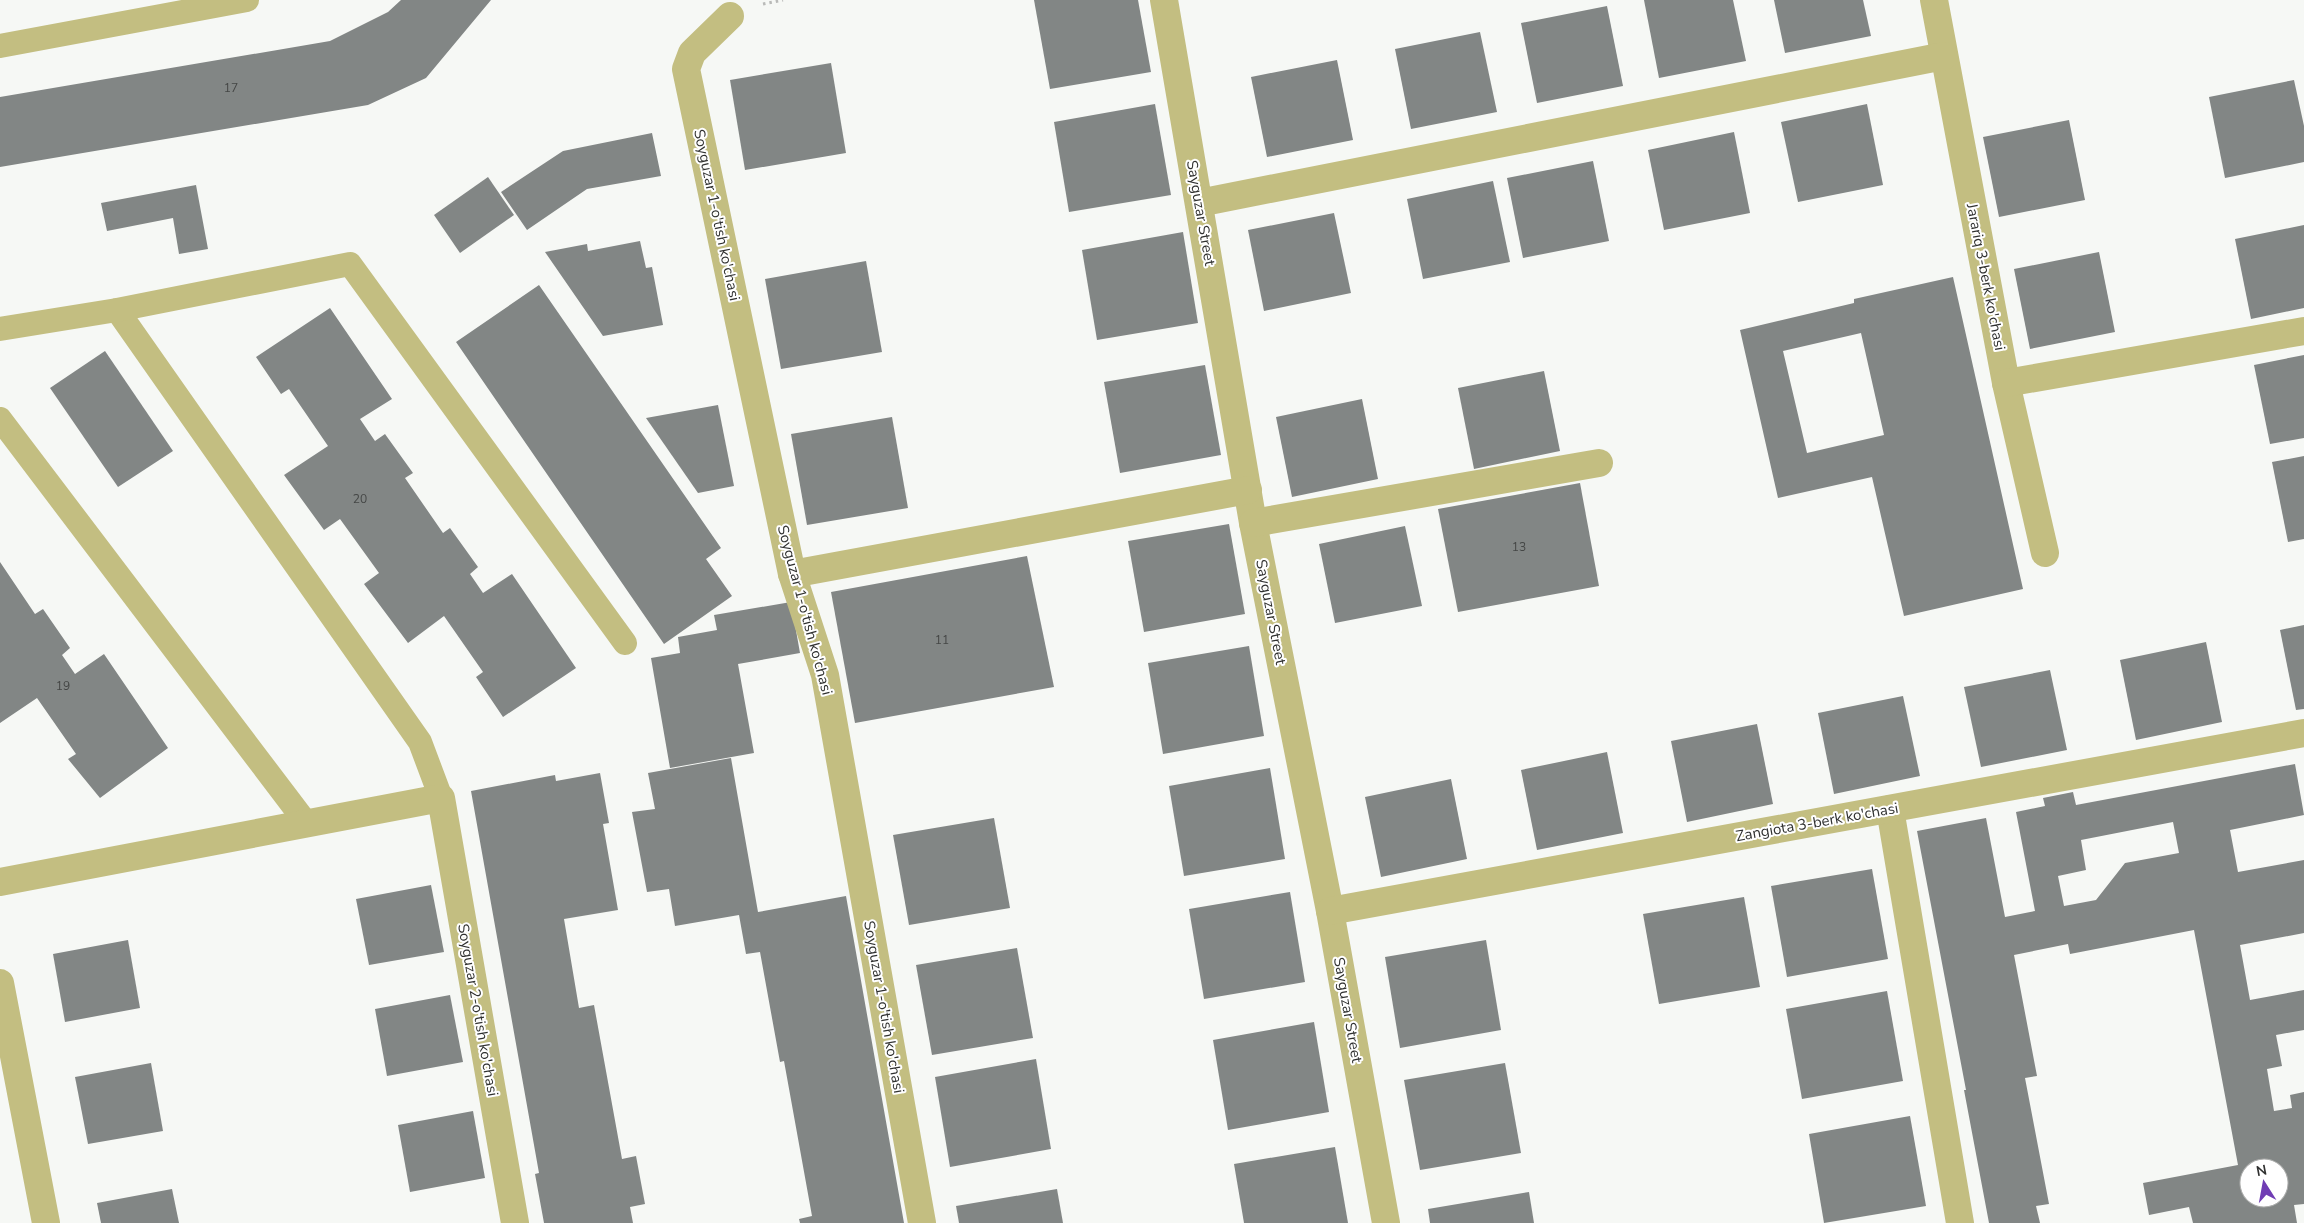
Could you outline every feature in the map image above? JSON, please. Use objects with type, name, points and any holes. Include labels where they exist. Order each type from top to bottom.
[{"type":"street","name":"Sayguzar Street","points":[[1164,0],[1253,523],[1330,911],[1386,1223]]},
{"type":"street","name":"Jarariq 3-berk ko'chasi","points":[[1934,0],[2006,383],[2045,553]]},
{"type":"street","name":"Soyguzar 1-o'tish ko'chasi","points":[[730,16],[692,53],[686,70],[792,574],[825,675],[922,1223]]},
{"type":"street","points":[[1199,203],[1944,56]]},
{"type":"street","points":[[2006,383],[2304,331]]},
{"type":"street","points":[[1253,523],[1599,463]]},
{"type":"street","points":[[792,574],[1248,490]]},
{"type":"street","name":"Zangiota 3-berk ko'chasi","points":[[1330,911],[2304,733]]},
{"type":"street","points":[[0,882],[441,798]]},
{"type":"street","name":"Soyguzar 2-o'tish ko'chasi","points":[[441,798],[515,1223]]},
{"type":"street","points":[[1890,809],[1960,1223]]},
{"type":"street","points":[[0,983],[46,1223]]},
{"type":"lane","points":[[0,46],[247,0]]},
{"type":"lane","points":[[0,330],[117,310],[350,264],[625,643]]},
{"type":"lane","points":[[117,310],[420,742],[441,798]]},
{"type":"lane","points":[[0,419],[307,824]]},
{"type":"building","points":[[401,0],[491,0],[426,78],[368,105],[0,167],[0,97],[330,41],[388,12]]},
{"type":"building","points":[[1034,0],[1138,0],[1151,72],[1050,89]]},
{"type":"building","points":[[1644,0],[1733,0],[1746,61],[1659,78]]},
{"type":"building","points":[[1774,0],[1863,0],[1871,36],[1785,53]]},
{"type":"building","points":[[1607,6],[1623,86],[1537,103],[1521,23]]},
{"type":"building","points":[[1480,32],[1497,112],[1411,129],[1395,49]]},
{"type":"building","points":[[1337,60],[1353,140],[1267,157],[1251,77]]},
{"type":"building","points":[[831,63],[846,153],[745,170],[730,80]]},
{"type":"building","points":[[2294,80],[2304,126],[2304,162],[2225,178],[2209,97]]},
{"type":"building","points":[[1155,104],[1171,195],[1069,212],[1054,122]]},
{"type":"building","points":[[1867,104],[1883,185],[1798,202],[1781,122]]},
{"type":"building","points":[[2069,120],[2085,200],[1999,217],[1983,137]]},
{"type":"building","points":[[1734,132],[1750,213],[1664,230],[1648,150]]},
{"type":"building","points":[[652,133],[661,176],[587,189],[527,230],[501,192],[563,151]]},
{"type":"building","points":[[1593,161],[1609,241],[1523,258],[1507,178]]},
{"type":"building","points":[[488,177],[514,215],[460,253],[434,215]]},
{"type":"building","points":[[1493,181],[1510,262],[1423,279],[1407,199]]},
{"type":"building","points":[[196,185],[208,249],[179,254],[173,218],[107,231],[101,203]]},
{"type":"building","points":[[1334,213],[1351,293],[1264,311],[1248,230]]},
{"type":"building","points":[[2304,225],[2304,308],[2251,319],[2235,239]]},
{"type":"building","points":[[1183,232],[1198,323],[1097,340],[1082,250]]},
{"type":"building","points":[[640,241],[646,268],[652,267],[663,325],[603,336],[545,252],[587,244],[588,251]]},
{"type":"building","points":[[2099,252],[2115,332],[2030,349],[2014,269]]},
{"type":"building","points":[[866,261],[882,352],[781,369],[765,279]]},
{"type":"building","points":[[1953,277],[2023,589],[1904,616],[1872,477],[1778,498],[1740,330],[1854,303],[1854,299]],"holes":[[[1861,333],[1884,435],[1807,453],[1783,351]]]},
{"type":"building","points":[[539,285],[721,548],[706,559],[732,596],[664,644],[456,342]]},
{"type":"building","points":[[330,308],[392,399],[360,419],[375,441],[385,434],[413,473],[405,478],[443,533],[450,528],[478,567],[470,574],[483,593],[512,574],[576,668],[503,717],[476,677],[483,672],[444,616],[408,643],[364,584],[379,573],[340,519],[324,530],[284,475],[328,446],[289,389],[281,394],[256,357]]},
{"type":"building","points":[[105,351],[173,451],[118,487],[50,388]]},
{"type":"building","points":[[2304,355],[2304,438],[2270,444],[2254,365]]},
{"type":"building","points":[[1205,365],[1221,455],[1120,473],[1104,382]]},
{"type":"building","points":[[1544,371],[1560,451],[1474,469],[1458,388]]},
{"type":"building","points":[[1362,399],[1378,479],[1292,497],[1276,417]]},
{"type":"building","points":[[718,405],[734,486],[698,493],[646,418]]},
{"type":"building","points":[[892,417],[908,508],[807,525],[791,434]]},
{"type":"building","points":[[2304,456],[2304,539],[2288,542],[2272,462]]},
{"type":"building","points":[[1580,483],[1599,586],[1458,612],[1438,509]]},
{"type":"building","points":[[1229,524],[1245,614],[1144,632],[1128,541]]},
{"type":"building","points":[[1405,526],[1422,606],[1335,623],[1319,544]]},
{"type":"building","points":[[1027,556],[1054,687],[855,723],[831,592]]},
{"type":"building","points":[[0,562],[35,614],[43,609],[70,648],[62,655],[75,674],[104,654],[168,748],[100,798],[68,759],[76,754],[37,698],[0,723]]},
{"type":"building","points":[[791,602],[800,653],[738,664],[754,753],[670,768],[651,658],[680,653],[678,637],[717,630],[714,615]]},
{"type":"building","points":[[2304,625],[2304,709],[2296,710],[2280,630]]},
{"type":"building","points":[[2206,642],[2222,722],[2136,740],[2120,660]]},
{"type":"building","points":[[1249,646],[1264,736],[1163,754],[1148,663]]},
{"type":"building","points":[[2050,670],[2067,750],[1981,767],[1964,687]]},
{"type":"building","points":[[1903,696],[1920,776],[1834,794],[1818,713]]},
{"type":"building","points":[[1757,724],[1773,804],[1687,822],[1671,741]]},
{"type":"building","points":[[1607,752],[1623,833],[1537,850],[1521,770]]},
{"type":"building","points":[[731,758],[758,912],[846,896],[904,1223],[800,1223],[799,1219],[812,1216],[784,1061],[780,1062],[760,952],[746,954],[739,915],[675,926],[669,889],[647,892],[632,812],[655,809],[648,773]]},
{"type":"building","points":[[2295,764],[2304,815],[2230,830],[2238,872],[2304,860],[2304,933],[2240,945],[2250,1000],[2304,990],[2304,1030],[2276,1035],[2282,1066],[2267,1069],[2274,1111],[2292,1108],[2290,1095],[2304,1092],[2304,1204],[2294,1205],[2297,1223],[2193,1223],[2189,1207],[2149,1215],[2143,1183],[2238,1165],[2194,930],[2070,954],[2068,944],[2014,955],[2037,1076],[2025,1078],[2049,1204],[2036,1206],[2040,1223],[1989,1223],[1917,831],[1986,818],[2005,917],[2035,911],[2016,812],[2045,806],[2043,798],[2073,792],[2076,805]],"holes":[[[2173,822],[2179,853],[2125,863],[2096,900],[2064,906],[2058,876],[2086,870],[2081,840]]]},
{"type":"building","points":[[1270,768],[1285,859],[1184,876],[1169,786]]},
{"type":"building","points":[[600,773],[609,823],[603,824],[618,910],[564,919],[579,1008],[594,1005],[622,1159],[636,1156],[645,1204],[630,1207],[633,1223],[544,1223],[535,1174],[539,1173],[471,791],[555,775],[556,781]]},
{"type":"building","points":[[1451,779],[1467,859],[1381,877],[1365,797]]},
{"type":"building","points":[[994,818],[1010,908],[909,925],[893,835]]},
{"type":"building","points":[[1872,869],[1888,959],[1787,977],[1771,886]]},
{"type":"building","points":[[431,885],[444,952],[369,965],[356,899]]},
{"type":"building","points":[[1290,892],[1305,982],[1204,999],[1189,909]]},
{"type":"building","points":[[1744,897],[1760,987],[1659,1004],[1643,914]]},
{"type":"building","points":[[128,940],[140,1008],[65,1022],[53,954]]},
{"type":"building","points":[[1486,940],[1501,1030],[1400,1048],[1385,957]]},
{"type":"building","points":[[1017,948],[1033,1038],[932,1055],[916,965]]},
{"type":"building","points":[[1887,991],[1903,1081],[1802,1099],[1786,1009]]},
{"type":"building","points":[[450,995],[463,1062],[387,1076],[375,1009]]},
{"type":"building","points":[[1314,1022],[1329,1112],[1228,1130],[1213,1040]]},
{"type":"building","points":[[1036,1059],[1051,1149],[950,1167],[935,1077]]},
{"type":"building","points":[[151,1063],[163,1131],[88,1144],[75,1077]]},
{"type":"building","points":[[1505,1063],[1521,1153],[1420,1170],[1404,1080]]},
{"type":"building","points":[[473,1111],[485,1178],[410,1192],[398,1125]]},
{"type":"building","points":[[1910,1116],[1926,1206],[1824,1223],[1809,1134]]},
{"type":"building","points":[[1335,1147],[1348,1223],[1244,1223],[1234,1164]]},
{"type":"building","points":[[172,1189],[179,1223],[101,1223],[97,1203]]},
{"type":"building","points":[[1057,1189],[1063,1223],[959,1223],[956,1206]]},
{"type":"building","points":[[1529,1192],[1534,1223],[1430,1223],[1428,1209]]}]
